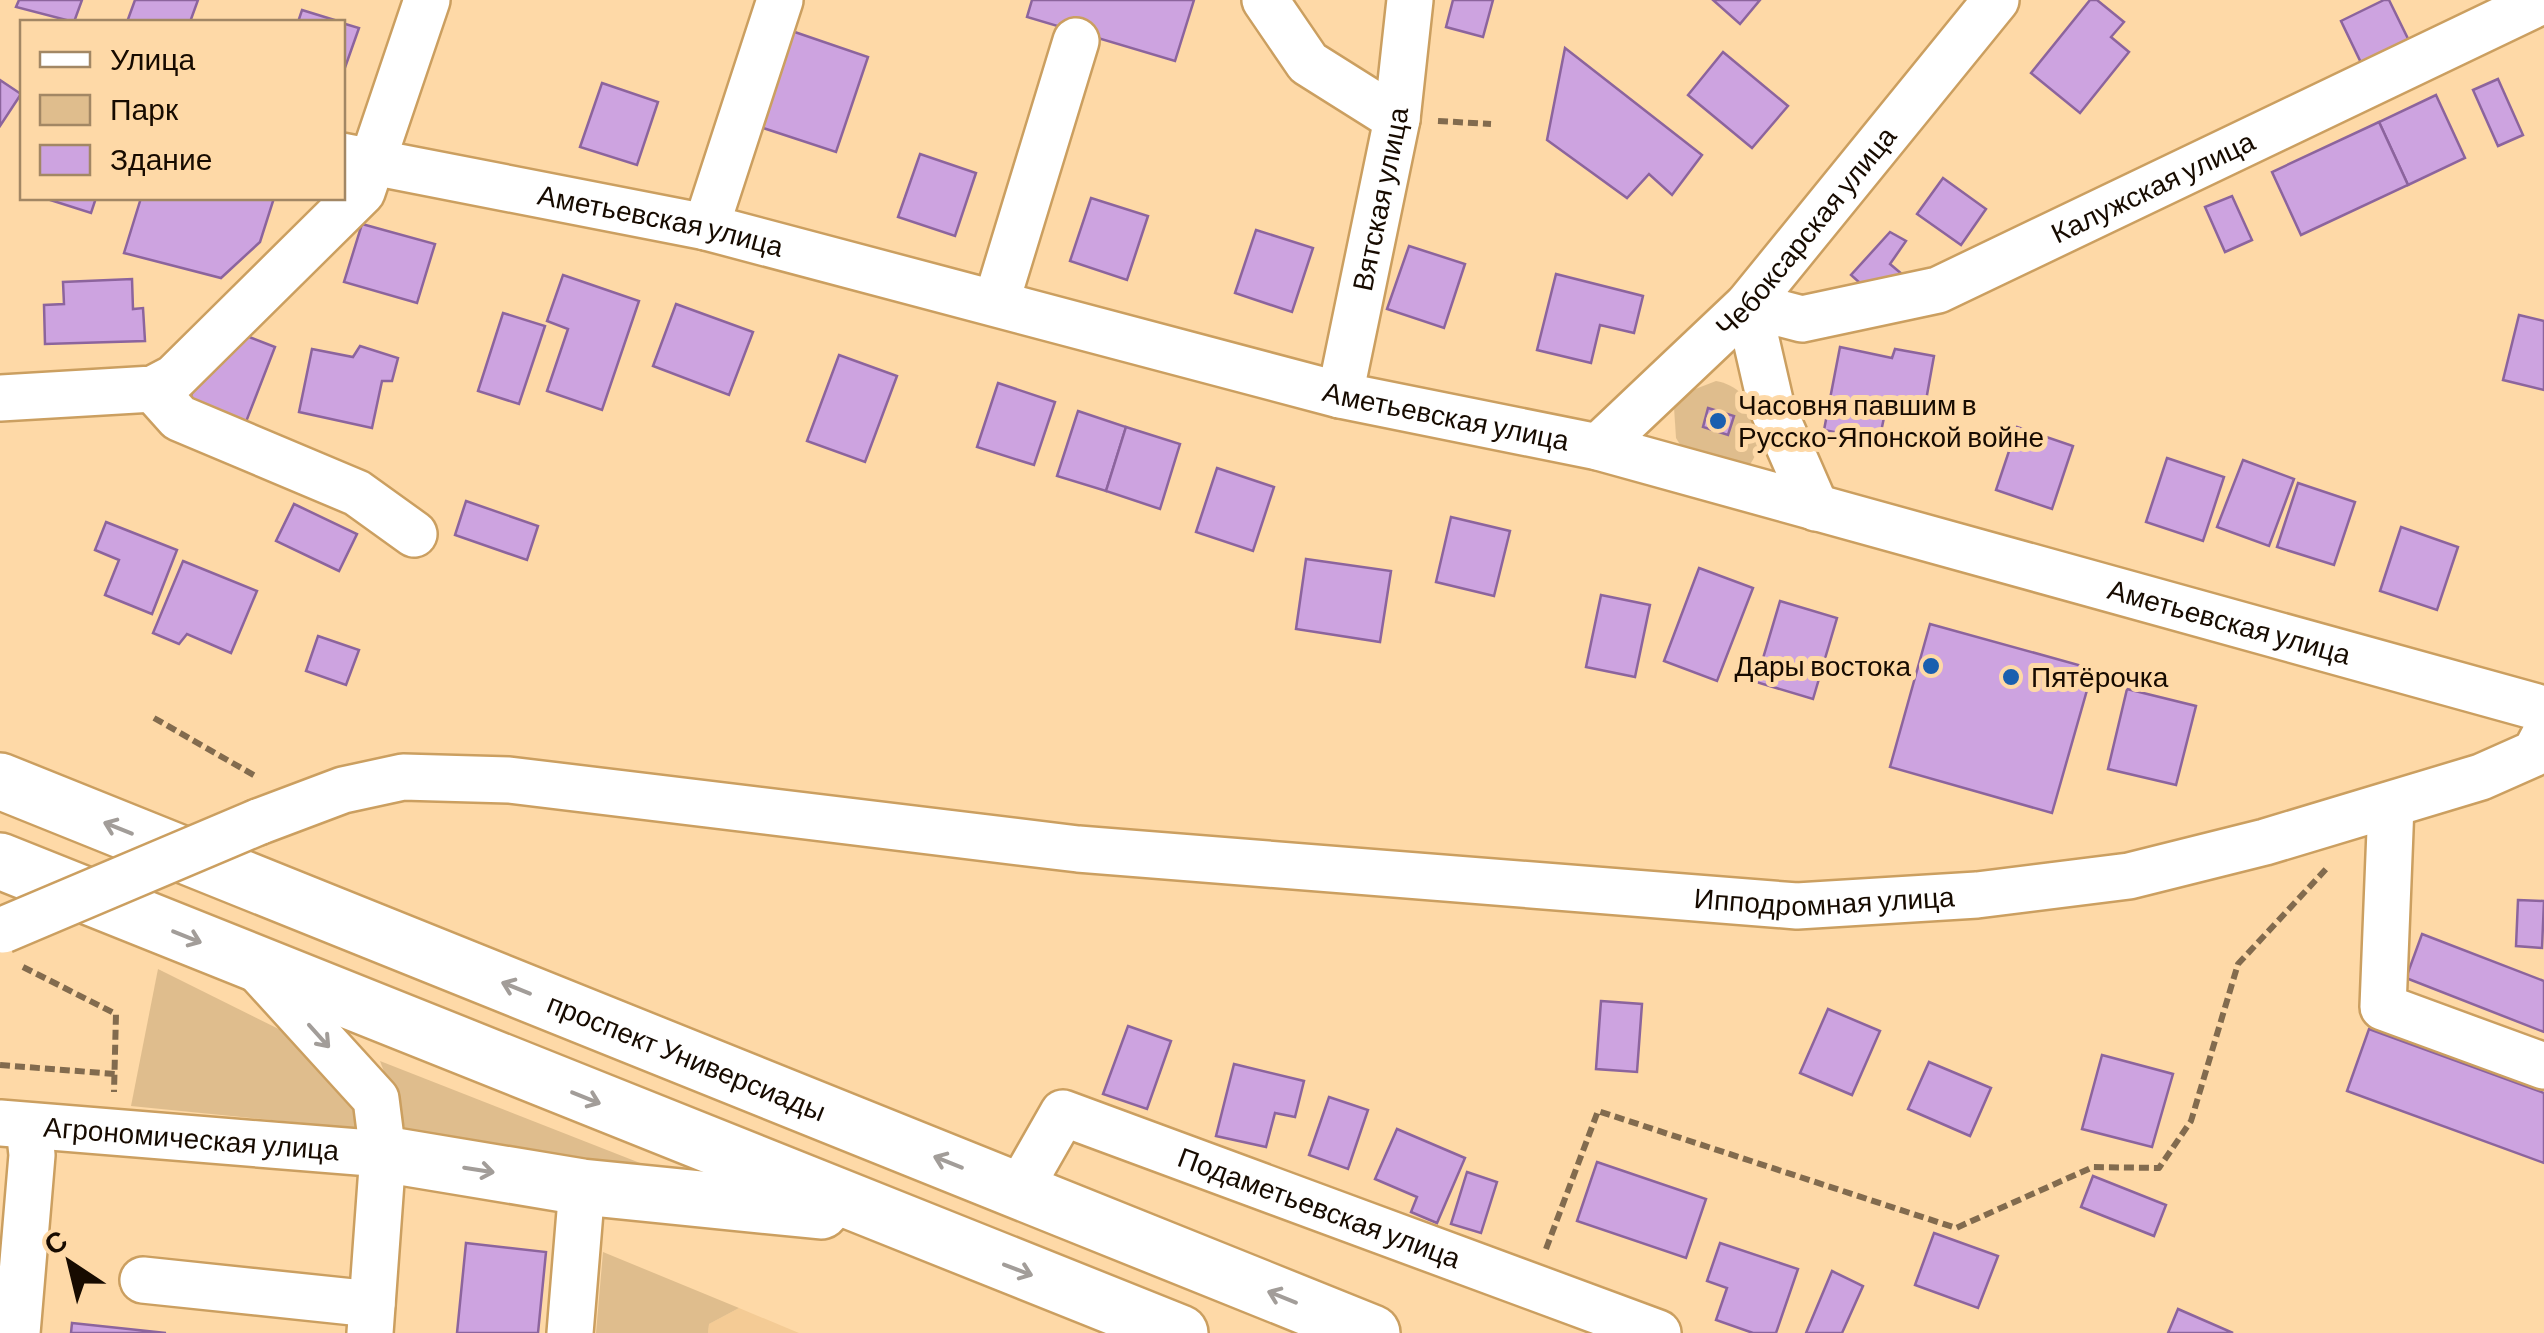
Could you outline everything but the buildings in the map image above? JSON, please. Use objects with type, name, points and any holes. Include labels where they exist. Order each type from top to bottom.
[{"type":"main road","name":"проспект Универсиады","points":[[0,781],[1372,1333]]},
{"type":"main road","points":[[0,861],[1180,1333]]},
{"type":"main road","points":[[383,1154],[582,1187],[885,1218]]},
{"type":"street","points":[[0,398],[153,389],[174,378],[362,192],[356,159],[426,0]]},
{"type":"street","points":[[706,226],[780,0]]},
{"type":"street","points":[[1265,0],[1308,63],[1397,119]]},
{"type":"street","name":"Вятская улица","points":[[1340,395],[1397,119],[1410,0]]},
{"type":"street","name":"Чебоксарская улица","points":[[1598,447],[1748,306],[1996,0]]},
{"type":"street","name":"Калужская улица","points":[[1748,306],[1802,319],[1938,290],[2544,0]]},
{"type":"street","points":[[996,303],[1076,41]]},
{"type":"street","name":"Аметьевская улица","points":[[356,159],[706,226],[1340,395],[1598,447],[2544,710]]},
{"type":"street","points":[[1748,306],[1771,406],[1816,508]]},
{"type":"street","points":[[153,389],[179,418],[357,493],[414,534]]},
{"type":"street","name":"Ипподромная улица","points":[[7,942],[258,822],[343,790],[404,777],[510,780],[1078,848],[1796,906],[1977,896],[2129,876],[2480,777],[2534,754],[2544,736]]},
{"type":"street","points":[[2390,805],[2383,1007],[2544,1066]]},
{"type":"street","points":[[143,1280],[371,1319],[383,1154],[376,1099],[253,964]]},
{"type":"street","name":"Подаметьевская улица","points":[[1019,1190],[1063,1114],[1658,1333]]},
{"type":"street","points":[[15,1125],[17,1333]]},
{"type":"street","name":"Агрономическая улица","points":[[15,1125],[383,1154]]},
{"type":"street","points":[[570,1333],[582,1187]]},
{"type":"path","points":[[1397,119],[1491,124]]},
{"type":"path","points":[[154,718],[249,775]]},
{"type":"path","points":[[1532,1286],[1598,1111],[1956,1228],[2093,1168],[2159,1168],[2192,1122],[2238,964],[2332,863]]},
{"type":"path","points":[[7,942],[116,1014]]},
{"type":"path","points":[[0,1065],[115,1074]]},
{"type":"shaded area","points":[[739,1308],[799,1333],[708,1333],[709,1324]]},
{"type":"green space","points":[[1716,381],[1742,394],[1757,418],[1758,446],[1744,471],[1688,457],[1676,438],[1674,407],[1685,393]]},
{"type":"green space","points":[[158,969],[321,1050],[360,1102],[363,1129],[131,1106]]},
{"type":"green space","points":[[380,1061],[663,1172],[410,1141]]},
{"type":"green space","points":[[603,1252],[739,1308],[709,1324],[708,1333],[596,1333]]},
{"type":"place","name":"Часовня павшим в Русско-Японской войне","points":[[1718,421]]},
{"type":"place","name":"Дары востока","points":[[1931,666]]},
{"type":"place","name":"Пятёрочка","points":[[2011,677]]}]
